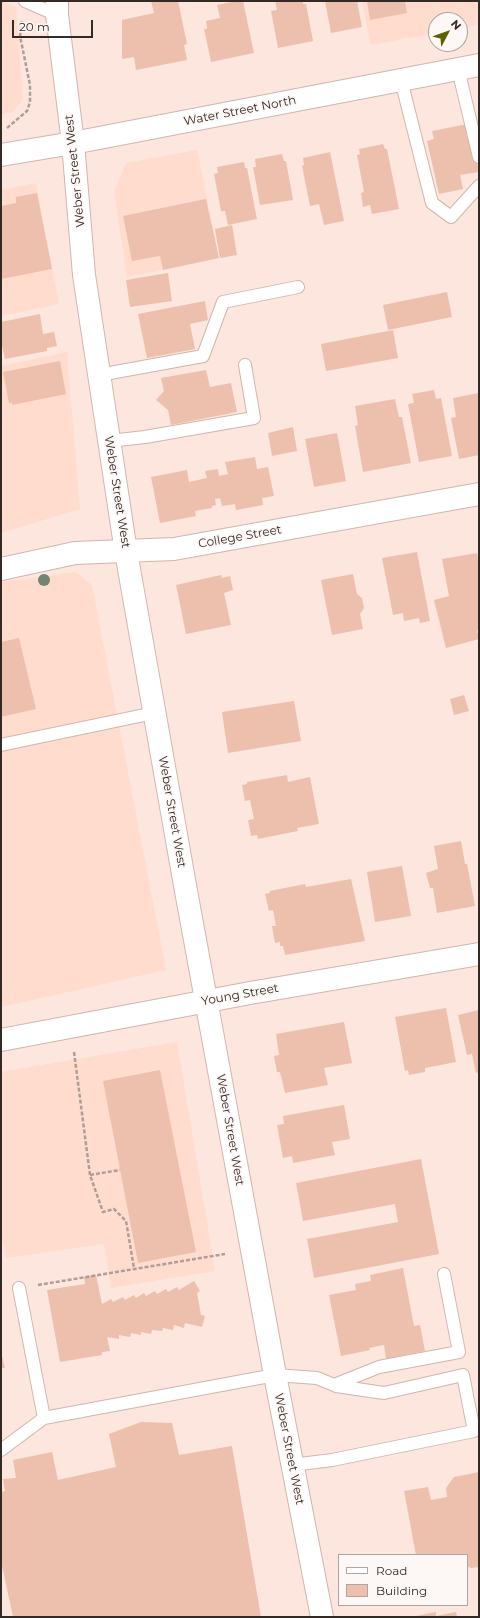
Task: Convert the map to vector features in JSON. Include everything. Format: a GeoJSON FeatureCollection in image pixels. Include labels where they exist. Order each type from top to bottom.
{"type":"FeatureCollection","features":[{"type":"Feature","properties":{"kind":"main road","name":"Weber Street West"},"geometry":{"type":"LineString","coordinates":[[57,8],[73,143],[84,275],[126,552],[206,1001],[275,1375],[322,1617]]}},
{"type":"Feature","properties":{"kind":"main road","name":"Water Street North"},"geometry":{"type":"LineString","coordinates":[[1,155],[73,143],[469,67]]}},
{"type":"Feature","properties":{"kind":"main road","name":"College Street"},"geometry":{"type":"LineString","coordinates":[[1,569],[75,553],[174,549],[479,494]]}},
{"type":"Feature","properties":{"kind":"main road","name":"Young Street"},"geometry":{"type":"LineString","coordinates":[[1,1040],[206,1001],[479,954]]}},
{"type":"Feature","properties":{"kind":"lane"},"geometry":{"type":"LineString","coordinates":[[25,1],[57,8]]}},
{"type":"Feature","properties":{"kind":"lane"},"geometry":{"type":"LineString","coordinates":[[469,67],[479,157]]}},
{"type":"Feature","properties":{"kind":"lane"},"geometry":{"type":"LineString","coordinates":[[401,80],[432,203],[451,216],[479,186]]}},
{"type":"Feature","properties":{"kind":"lane"},"geometry":{"type":"LineString","coordinates":[[99,375],[203,356],[224,302],[298,287]]}},
{"type":"Feature","properties":{"kind":"lane"},"geometry":{"type":"LineString","coordinates":[[109,441],[145,437],[254,418],[244,365]]}},
{"type":"Feature","properties":{"kind":"lane"},"geometry":{"type":"LineString","coordinates":[[1,745],[154,713]]}},
{"type":"Feature","properties":{"kind":"lane"},"geometry":{"type":"LineString","coordinates":[[334,1385],[379,1367],[459,1352],[444,1274]]}},
{"type":"Feature","properties":{"kind":"lane"},"geometry":{"type":"LineString","coordinates":[[19,1288],[44,1418]]}},
{"type":"Feature","properties":{"kind":"lane"},"geometry":{"type":"LineString","coordinates":[[1,1450],[44,1418],[275,1375],[317,1378],[334,1385],[384,1393],[463,1375],[474,1431],[332,1460],[292,1465]]}},
{"type":"Feature","properties":{"kind":"path"},"geometry":{"type":"LineString","coordinates":[[5,129],[27,111],[30,102],[30,85],[20,36]]}},
{"type":"Feature","properties":{"kind":"path"},"geometry":{"type":"LineString","coordinates":[[74,1051],[90,1175],[103,1212],[114,1209],[126,1221],[134,1268]]}},
{"type":"Feature","properties":{"kind":"path"},"geometry":{"type":"LineString","coordinates":[[90,1175],[120,1170]]}},
{"type":"Feature","properties":{"kind":"path"},"geometry":{"type":"LineString","coordinates":[[19,1288],[225,1254]]}},
{"type":"Feature","properties":{"kind":"shaded area"},"geometry":{"type":"Polygon","coordinates":[[[1,1],[16,7],[23,99],[13,112],[1,114],[1,1]]]}},
{"type":"Feature","properties":{"kind":"shaded area"},"geometry":{"type":"Polygon","coordinates":[[[362,1],[479,1],[479,25],[468,27],[468,12],[428,12],[428,34],[371,45],[362,1]]]}},
{"type":"Feature","properties":{"kind":"shaded area"},"geometry":{"type":"Polygon","coordinates":[[[197,150],[219,258],[127,277],[114,192],[126,163],[197,150]]]}},
{"type":"Feature","properties":{"kind":"shaded area"},"geometry":{"type":"Polygon","coordinates":[[[36,183],[59,304],[1,316],[1,190],[36,183]]]}},
{"type":"Feature","properties":{"kind":"shaded area"},"geometry":{"type":"Polygon","coordinates":[[[67,352],[80,509],[1,533],[1,366],[67,352]]]}},
{"type":"Feature","properties":{"kind":"shaded area"},"geometry":{"type":"Polygon","coordinates":[[[76,572],[92,585],[166,970],[1,1007],[1,582],[76,572]]]}},
{"type":"Feature","properties":{"kind":"shaded area"},"geometry":{"type":"Polygon","coordinates":[[[177,1042],[215,1271],[111,1288],[104,1244],[6,1258],[1,1232],[1,1072],[177,1042]]]}},
{"type":"Feature","properties":{"kind":"building"},"geometry":{"type":"Polygon","coordinates":[[[151,1],[178,1],[187,44],[184,45],[187,60],[136,70],[134,57],[122,59],[122,20],[154,13],[151,1]]]}},
{"type":"Feature","properties":{"kind":"building"},"geometry":{"type":"Polygon","coordinates":[[[243,1],[254,53],[211,62],[204,29],[207,29],[206,21],[220,18],[217,5],[243,1]]]}},
{"type":"Feature","properties":{"kind":"building"},"geometry":{"type":"Polygon","coordinates":[[[275,1],[303,1],[303,4],[306,4],[313,41],[278,48],[271,11],[277,10],[275,1]]]}},
{"type":"Feature","properties":{"kind":"building"},"geometry":{"type":"Polygon","coordinates":[[[325,1],[357,1],[362,27],[331,33],[325,1]]]}},
{"type":"Feature","properties":{"kind":"building"},"geometry":{"type":"Polygon","coordinates":[[[367,1],[405,1],[407,13],[370,20],[367,1]]]}},
{"type":"Feature","properties":{"kind":"building"},"geometry":{"type":"Polygon","coordinates":[[[468,124],[472,132],[479,172],[460,175],[463,189],[439,194],[427,141],[434,139],[432,131],[468,124]]]}},
{"type":"Feature","properties":{"kind":"building"},"geometry":{"type":"Polygon","coordinates":[[[383,144],[385,149],[387,149],[399,209],[372,214],[370,205],[363,207],[361,193],[364,192],[357,155],[360,154],[359,149],[383,144]]]}},
{"type":"Feature","properties":{"kind":"building"},"geometry":{"type":"Polygon","coordinates":[[[330,152],[344,221],[324,225],[319,204],[310,206],[302,166],[304,165],[303,158],[330,152]]]}},
{"type":"Feature","properties":{"kind":"building"},"geometry":{"type":"Polygon","coordinates":[[[282,154],[284,161],[286,161],[293,200],[260,205],[253,167],[256,167],[255,159],[282,154]]]}},
{"type":"Feature","properties":{"kind":"building"},"geometry":{"type":"Polygon","coordinates":[[[244,162],[245,168],[247,168],[257,219],[228,225],[225,211],[221,211],[214,174],[218,173],[217,167],[244,162]]]}},
{"type":"Feature","properties":{"kind":"building"},"geometry":{"type":"Polygon","coordinates":[[[37,193],[52,269],[1,279],[1,206],[16,203],[16,197],[37,193]]]}},
{"type":"Feature","properties":{"kind":"building"},"geometry":{"type":"Polygon","coordinates":[[[206,199],[219,258],[163,270],[160,256],[132,261],[123,216],[206,199]]]}},
{"type":"Feature","properties":{"kind":"building"},"geometry":{"type":"Polygon","coordinates":[[[232,225],[237,255],[220,258],[215,229],[232,225]]]}},
{"type":"Feature","properties":{"kind":"building"},"geometry":{"type":"Polygon","coordinates":[[[168,273],[172,301],[130,307],[126,280],[168,273]]]}},
{"type":"Feature","properties":{"kind":"building"},"geometry":{"type":"Polygon","coordinates":[[[447,292],[452,317],[388,330],[383,305],[447,292]]]}},
{"type":"Feature","properties":{"kind":"building"},"geometry":{"type":"Polygon","coordinates":[[[205,301],[208,320],[190,324],[195,349],[147,358],[138,314],[205,301]]]}},
{"type":"Feature","properties":{"kind":"building"},"geometry":{"type":"Polygon","coordinates":[[[40,314],[43,334],[54,332],[57,346],[47,348],[47,351],[5,359],[1,341],[1,322],[40,314]]]}},
{"type":"Feature","properties":{"kind":"building"},"geometry":{"type":"Polygon","coordinates":[[[393,330],[398,358],[326,371],[321,344],[393,330]]]}},
{"type":"Feature","properties":{"kind":"building"},"geometry":{"type":"Polygon","coordinates":[[[60,361],[66,394],[12,405],[12,403],[9,403],[3,372],[60,361]]]}},
{"type":"Feature","properties":{"kind":"building"},"geometry":{"type":"Polygon","coordinates":[[[206,370],[210,387],[231,383],[237,412],[171,425],[168,410],[156,400],[164,391],[161,378],[206,370]]]}},
{"type":"Feature","properties":{"kind":"building"},"geometry":{"type":"Polygon","coordinates":[[[434,390],[436,399],[441,398],[452,456],[419,462],[408,404],[414,403],[412,394],[434,390]]]}},
{"type":"Feature","properties":{"kind":"building"},"geometry":{"type":"Polygon","coordinates":[[[479,393],[479,455],[459,459],[451,418],[456,417],[453,398],[479,393]]]}},
{"type":"Feature","properties":{"kind":"building"},"geometry":{"type":"Polygon","coordinates":[[[395,399],[399,417],[402,417],[411,463],[363,472],[355,426],[358,425],[355,406],[395,399]]]}},
{"type":"Feature","properties":{"kind":"building"},"geometry":{"type":"Polygon","coordinates":[[[293,427],[297,451],[272,456],[268,433],[293,427]]]}},
{"type":"Feature","properties":{"kind":"building"},"geometry":{"type":"Polygon","coordinates":[[[337,433],[346,481],[314,487],[305,439],[337,433]]]}},
{"type":"Feature","properties":{"kind":"building"},"geometry":{"type":"Polygon","coordinates":[[[255,457],[257,469],[268,467],[274,496],[262,498],[263,505],[236,510],[235,504],[222,506],[220,498],[215,499],[216,505],[212,506],[212,508],[195,511],[196,516],[160,523],[151,477],[187,470],[189,482],[207,478],[205,471],[218,469],[219,476],[228,474],[225,462],[255,457]]]}},
{"type":"Feature","properties":{"kind":"building"},"geometry":{"type":"Polygon","coordinates":[[[417,552],[430,621],[420,623],[419,618],[404,621],[403,613],[393,615],[382,558],[417,552]]]}},
{"type":"Feature","properties":{"kind":"building"},"geometry":{"type":"Polygon","coordinates":[[[477,553],[479,565],[479,629],[477,630],[479,639],[446,648],[434,600],[449,596],[442,559],[477,553]]]}},
{"type":"Feature","properties":{"kind":"building"},"geometry":{"type":"Polygon","coordinates":[[[353,574],[357,594],[362,598],[364,608],[360,614],[363,629],[332,635],[321,580],[353,574]]]}},
{"type":"Feature","properties":{"kind":"building"},"geometry":{"type":"Polygon","coordinates":[[[221,575],[222,578],[230,576],[233,590],[224,593],[231,625],[186,634],[176,585],[221,575]]]}},
{"type":"Feature","properties":{"kind":"building"},"geometry":{"type":"Polygon","coordinates":[[[19,638],[36,709],[1,717],[1,642],[19,638]]]}},
{"type":"Feature","properties":{"kind":"building"},"geometry":{"type":"Polygon","coordinates":[[[464,695],[469,711],[454,715],[450,699],[464,695]]]}},
{"type":"Feature","properties":{"kind":"building"},"geometry":{"type":"Polygon","coordinates":[[[294,701],[301,741],[228,753],[222,712],[294,701]]]}},
{"type":"Feature","properties":{"kind":"building"},"geometry":{"type":"Polygon","coordinates":[[[287,775],[288,782],[310,777],[319,824],[297,828],[298,831],[258,839],[257,835],[251,836],[248,820],[254,819],[250,800],[245,801],[242,785],[247,784],[247,782],[287,775]]]}},
{"type":"Feature","properties":{"kind":"building"},"geometry":{"type":"Polygon","coordinates":[[[461,841],[475,906],[437,913],[433,888],[430,888],[426,873],[438,869],[434,846],[461,841]]]}},
{"type":"Feature","properties":{"kind":"building"},"geometry":{"type":"Polygon","coordinates":[[[402,866],[411,916],[375,922],[367,872],[402,866]]]}},
{"type":"Feature","properties":{"kind":"building"},"geometry":{"type":"Polygon","coordinates":[[[351,879],[365,941],[285,955],[283,946],[280,946],[280,942],[275,943],[272,926],[276,926],[273,910],[269,911],[265,894],[270,893],[270,891],[305,884],[306,887],[351,879]]]}},
{"type":"Feature","properties":{"kind":"building"},"geometry":{"type":"Polygon","coordinates":[[[446,1008],[456,1062],[425,1068],[425,1072],[409,1075],[408,1070],[405,1071],[395,1017],[446,1008]]]}},
{"type":"Feature","properties":{"kind":"building"},"geometry":{"type":"Polygon","coordinates":[[[479,1010],[479,1072],[476,1073],[472,1054],[467,1055],[458,1015],[479,1010]]]}},
{"type":"Feature","properties":{"kind":"building"},"geometry":{"type":"Polygon","coordinates":[[[344,1022],[352,1063],[324,1068],[328,1085],[285,1093],[280,1072],[277,1072],[274,1056],[279,1055],[276,1034],[344,1022]]]}},
{"type":"Feature","properties":{"kind":"building"},"geometry":{"type":"Polygon","coordinates":[[[160,1070],[196,1252],[138,1263],[103,1081],[160,1070]]]}},
{"type":"Feature","properties":{"kind":"building"},"geometry":{"type":"Polygon","coordinates":[[[344,1105],[350,1139],[332,1142],[335,1155],[293,1163],[292,1156],[283,1158],[277,1125],[284,1124],[283,1116],[344,1105]]]}},
{"type":"Feature","properties":{"kind":"building"},"geometry":{"type":"Polygon","coordinates":[[[421,1159],[439,1254],[314,1278],[307,1239],[398,1222],[395,1204],[303,1221],[296,1183],[421,1159]]]}},
{"type":"Feature","properties":{"kind":"building"},"geometry":{"type":"Polygon","coordinates":[[[403,1268],[414,1326],[420,1325],[425,1351],[386,1359],[384,1345],[369,1348],[370,1350],[341,1356],[329,1295],[356,1290],[355,1284],[371,1281],[370,1275],[403,1268]]]}},
{"type":"Feature","properties":{"kind":"building"},"geometry":{"type":"Polygon","coordinates":[[[96,1275],[102,1304],[111,1299],[113,1302],[123,1297],[125,1300],[134,1295],[136,1298],[144,1293],[146,1296],[155,1291],[157,1294],[166,1289],[168,1292],[177,1287],[179,1290],[194,1281],[200,1291],[197,1293],[201,1315],[205,1316],[202,1327],[185,1323],[184,1328],[174,1325],[173,1330],[163,1328],[162,1331],[152,1330],[151,1334],[141,1332],[141,1335],[131,1333],[130,1337],[119,1335],[119,1339],[107,1337],[110,1351],[102,1352],[102,1355],[60,1362],[47,1290],[85,1284],[84,1277],[96,1275]]]}},
{"type":"Feature","properties":{"kind":"building"},"geometry":{"type":"Polygon","coordinates":[[[1,1352],[5,1368],[1,1368],[1,1352]]]}},
{"type":"Feature","properties":{"kind":"building"},"geometry":{"type":"Polygon","coordinates":[[[141,1422],[172,1423],[179,1455],[232,1446],[261,1617],[13,1617],[1,1561],[1,1492],[5,1491],[3,1479],[16,1478],[13,1460],[52,1452],[58,1480],[116,1467],[109,1434],[141,1422]]]}},
{"type":"Feature","properties":{"kind":"building"},"geometry":{"type":"Polygon","coordinates":[[[479,1472],[479,1567],[471,1568],[468,1566],[468,1554],[416,1554],[404,1491],[428,1487],[431,1500],[447,1497],[446,1488],[454,1477],[479,1472]]]}},
{"type":"Feature","properties":{"kind":"building"},"geometry":{"type":"Polygon","coordinates":[[[436,1612],[436,1616],[456,1612],[457,1617],[411,1617],[436,1612]]]}}]}
